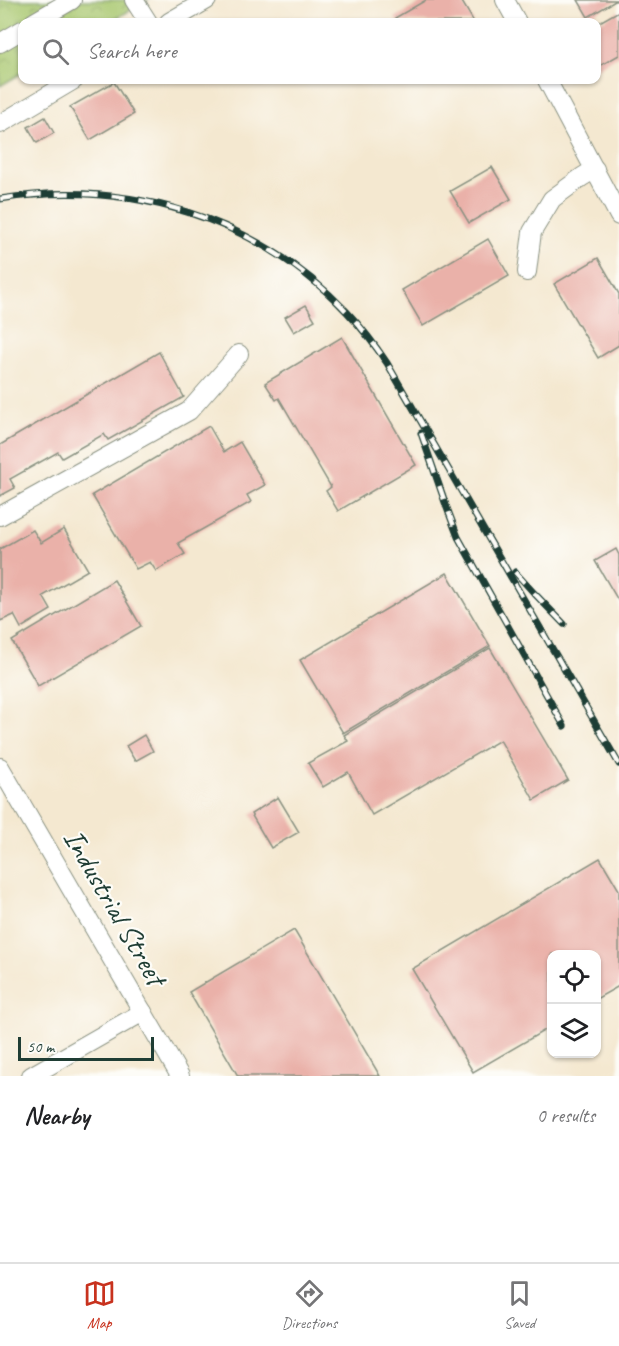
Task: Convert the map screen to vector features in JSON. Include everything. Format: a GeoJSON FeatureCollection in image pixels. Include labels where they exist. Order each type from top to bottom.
{"type":"FeatureCollection","features":[{"type":"Feature","properties":{"kind":"street"},"geometry":{"type":"LineString","coordinates":[[41,18],[72,0]]}},
{"type":"Feature","properties":{"kind":"street"},"geometry":{"type":"LineString","coordinates":[[134,0],[145,18]]}},
{"type":"Feature","properties":{"kind":"street"},"geometry":{"type":"LineString","coordinates":[[176,18],[207,0]]}},
{"type":"Feature","properties":{"kind":"street"},"geometry":{"type":"LineString","coordinates":[[505,0],[515,18]]}},
{"type":"Feature","properties":{"kind":"street"},"geometry":{"type":"LineString","coordinates":[[0,43],[18,32]]}},
{"type":"Feature","properties":{"kind":"street"},"geometry":{"type":"LineString","coordinates":[[0,124],[67,84]]}},
{"type":"Feature","properties":{"kind":"street"},"geometry":{"type":"LineString","coordinates":[[549,84],[619,216]]}},
{"type":"Feature","properties":{"kind":"street"},"geometry":{"type":"LineString","coordinates":[[527,272],[531,232],[552,199],[594,170]]}},
{"type":"Feature","properties":{"kind":"street"},"geometry":{"type":"LineString","coordinates":[[0,516],[189,411],[239,354]]}},
{"type":"Feature","properties":{"kind":"street","name":"Industrial Street"},"geometry":{"type":"LineString","coordinates":[[0,767],[180,1076]]}},
{"type":"Feature","properties":{"kind":"street"},"geometry":{"type":"LineString","coordinates":[[31,1076],[143,1012]]}},
{"type":"Feature","properties":{"kind":"green space"},"geometry":{"type":"Polygon","coordinates":[[[0,0],[148,0],[117,18],[18,18],[18,75],[0,86],[0,0]]]}},
{"type":"Feature","properties":{"kind":"building"},"geometry":{"type":"Polygon","coordinates":[[[426,0],[461,0],[472,18],[395,18],[426,0]]]}},
{"type":"Feature","properties":{"kind":"building"},"geometry":{"type":"Polygon","coordinates":[[[578,0],[617,0],[588,17],[578,0]]]}},
{"type":"Feature","properties":{"kind":"building"},"geometry":{"type":"Polygon","coordinates":[[[619,11],[619,55],[601,65],[601,21],[619,11]]]}},
{"type":"Feature","properties":{"kind":"building"},"geometry":{"type":"Polygon","coordinates":[[[110,84],[115,84],[134,114],[90,140],[70,107],[110,84]]]}},
{"type":"Feature","properties":{"kind":"building"},"geometry":{"type":"Polygon","coordinates":[[[45,117],[54,133],[37,143],[28,127],[45,117]]]}},
{"type":"Feature","properties":{"kind":"building"},"geometry":{"type":"Polygon","coordinates":[[[492,167],[511,199],[469,223],[450,191],[492,167]]]}},
{"type":"Feature","properties":{"kind":"building"},"geometry":{"type":"Polygon","coordinates":[[[488,239],[509,276],[423,326],[402,290],[488,239]]]}},
{"type":"Feature","properties":{"kind":"building"},"geometry":{"type":"Polygon","coordinates":[[[598,258],[619,294],[619,345],[598,358],[554,284],[598,258]]]}},
{"type":"Feature","properties":{"kind":"building"},"geometry":{"type":"Polygon","coordinates":[[[306,305],[315,320],[294,332],[285,317],[306,305]]]}},
{"type":"Feature","properties":{"kind":"building"},"geometry":{"type":"Polygon","coordinates":[[[342,337],[416,465],[338,511],[326,491],[331,487],[279,398],[276,400],[265,383],[342,337]]]}},
{"type":"Feature","properties":{"kind":"building"},"geometry":{"type":"Polygon","coordinates":[[[159,352],[184,397],[108,440],[104,434],[62,458],[58,452],[10,479],[15,488],[0,496],[0,445],[159,352]]]}},
{"type":"Feature","properties":{"kind":"building"},"geometry":{"type":"Polygon","coordinates":[[[209,426],[224,452],[240,442],[265,485],[247,495],[251,502],[178,543],[185,554],[156,571],[150,562],[136,569],[92,495],[209,426]]]}},
{"type":"Feature","properties":{"kind":"building"},"geometry":{"type":"Polygon","coordinates":[[[64,529],[88,570],[43,596],[51,610],[21,628],[14,615],[0,621],[0,549],[33,530],[41,543],[64,529]]]}},
{"type":"Feature","properties":{"kind":"building"},"geometry":{"type":"Polygon","coordinates":[[[616,549],[619,555],[619,602],[595,561],[616,549]]]}},
{"type":"Feature","properties":{"kind":"building"},"geometry":{"type":"Polygon","coordinates":[[[447,573],[490,646],[343,733],[300,660],[447,573]]]}},
{"type":"Feature","properties":{"kind":"building"},"geometry":{"type":"Polygon","coordinates":[[[114,580],[141,626],[38,686],[12,641],[114,580]]]}},
{"type":"Feature","properties":{"kind":"building"},"geometry":{"type":"Polygon","coordinates":[[[490,648],[568,780],[534,800],[500,740],[372,815],[348,772],[323,787],[308,763],[348,741],[344,735],[490,648]]]}},
{"type":"Feature","properties":{"kind":"building"},"geometry":{"type":"Polygon","coordinates":[[[144,735],[153,751],[135,761],[126,746],[144,735]]]}},
{"type":"Feature","properties":{"kind":"building"},"geometry":{"type":"Polygon","coordinates":[[[278,797],[299,832],[271,848],[251,814],[278,797]]]}},
{"type":"Feature","properties":{"kind":"building"},"geometry":{"type":"Polygon","coordinates":[[[600,858],[619,890],[619,986],[601,996],[601,950],[547,950],[547,1029],[473,1072],[412,969],[600,858]]]}},
{"type":"Feature","properties":{"kind":"building"},"geometry":{"type":"Polygon","coordinates":[[[294,930],[380,1076],[238,1076],[189,992],[294,930]]]}},
{"type":"Feature","properties":{"kind":"railway"},"geometry":{"type":"LineString","coordinates":[[0,199],[48,194],[96,195],[143,201],[188,212],[232,229],[273,252],[312,279],[353,318],[387,363],[619,764]]}},
{"type":"Feature","properties":{"kind":"railway"},"geometry":{"type":"LineString","coordinates":[[421,433],[458,537],[564,726]]}},
{"type":"Feature","properties":{"kind":"railway"},"geometry":{"type":"LineString","coordinates":[[515,572],[564,624]]}}]}
